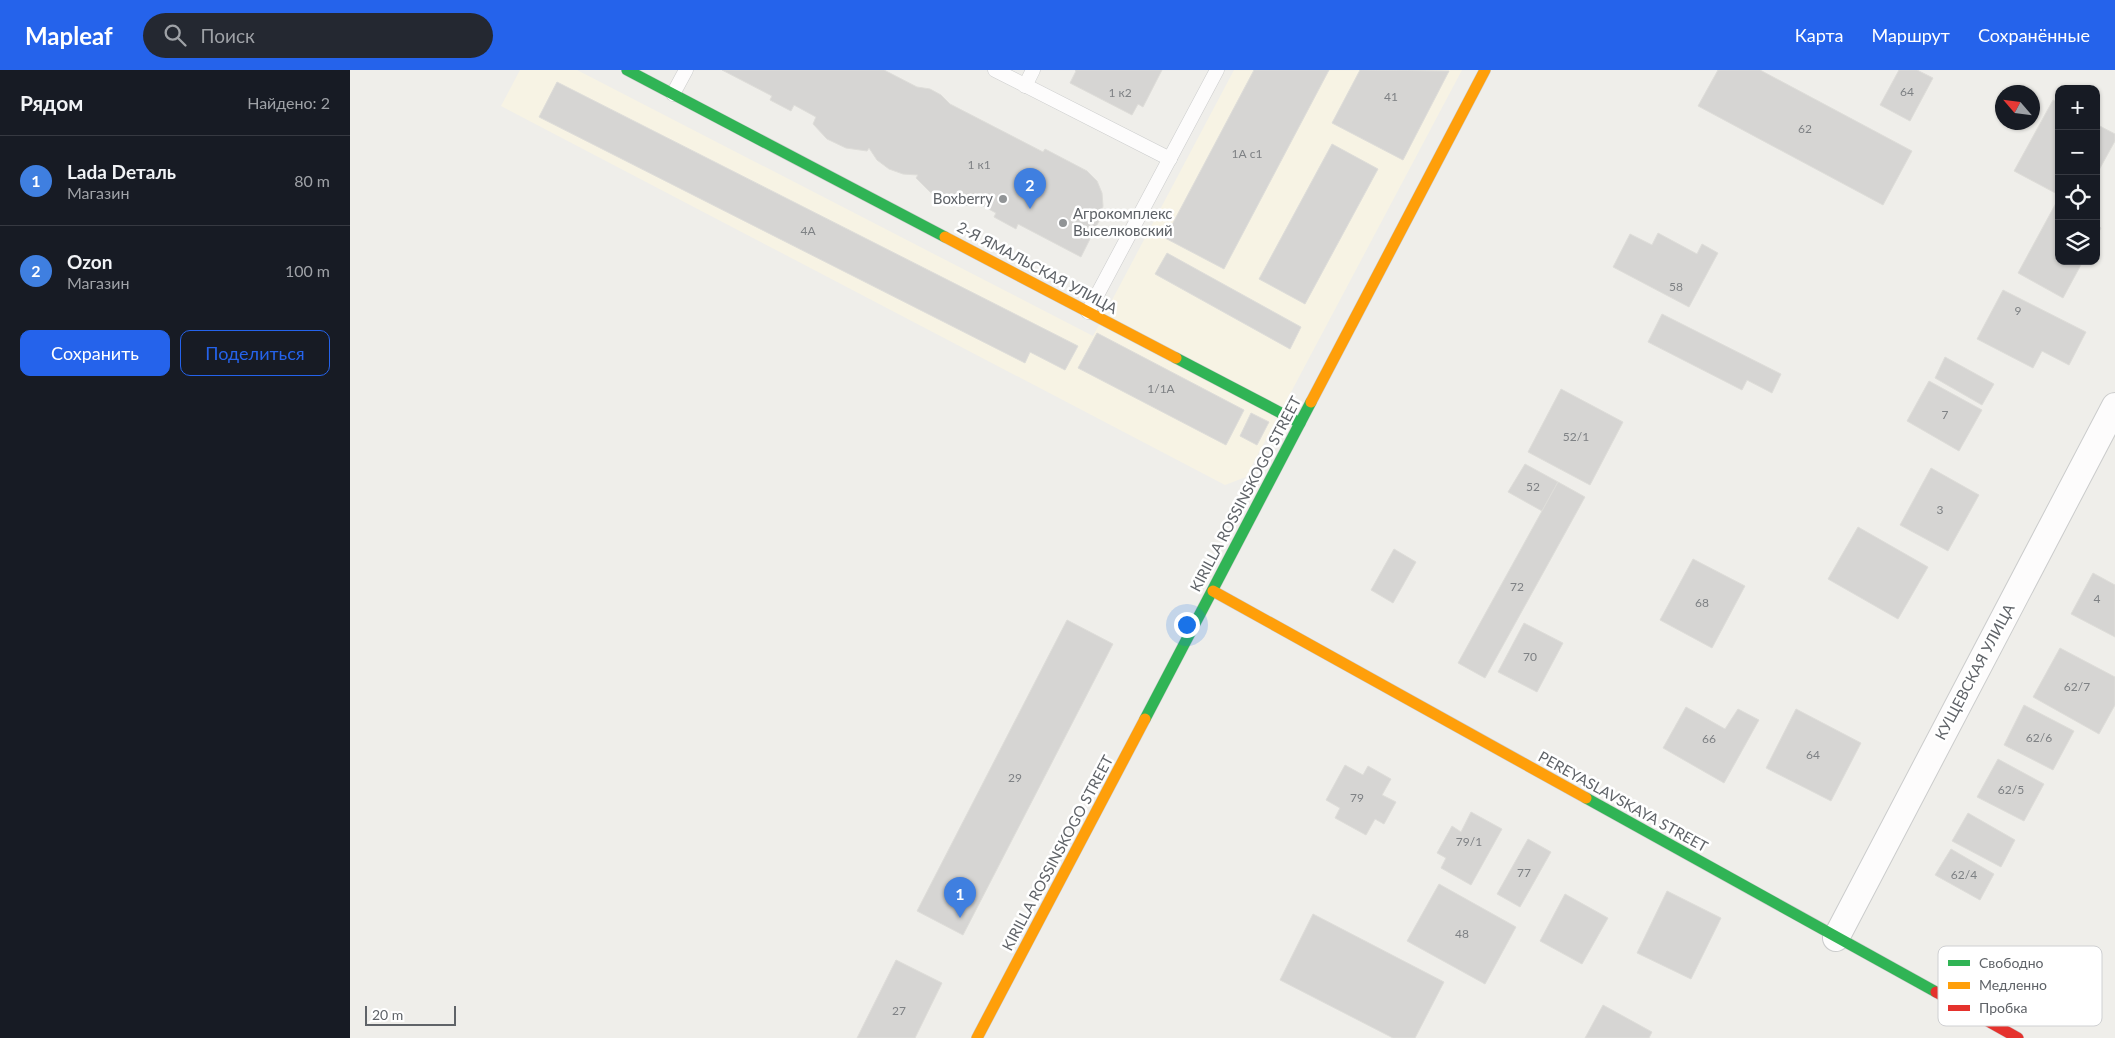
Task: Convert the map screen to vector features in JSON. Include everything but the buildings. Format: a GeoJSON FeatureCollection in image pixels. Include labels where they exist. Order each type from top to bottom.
{"type":"FeatureCollection","features":[{"type":"Feature","properties":{"kind":"street","name":"2-Я ЯМАЛЬСКАЯ УЛИЦА"},"geometry":{"type":"LineString","coordinates":[[628,70],[1300,423]]}},
{"type":"Feature","properties":{"kind":"street","name":"KIRILLA ROSSINSKOGO STREET"},"geometry":{"type":"LineString","coordinates":[[977,1038],[1485,70]]}},
{"type":"Feature","properties":{"kind":"street","name":"КУЩЕВСКАЯ УЛИЦА"},"geometry":{"type":"LineString","coordinates":[[1836,938],[2115,406]]}},
{"type":"Feature","properties":{"kind":"street","name":"PEREYASLAVSKAYA STREET"},"geometry":{"type":"LineString","coordinates":[[1213,591],[1938,994]]}},
{"type":"Feature","properties":{"kind":"street","name":"PEREYASLAVSKAYA STREET"},"geometry":{"type":"LineString","coordinates":[[1996,1026],[2018,1038]]}},
{"type":"Feature","properties":{"kind":"lane"},"geometry":{"type":"LineString","coordinates":[[673,94],[686,70]]}},
{"type":"Feature","properties":{"kind":"lane"},"geometry":{"type":"LineString","coordinates":[[995,70],[1170,160]]}},
{"type":"Feature","properties":{"kind":"lane"},"geometry":{"type":"LineString","coordinates":[[1025,86],[1033,70]]}},
{"type":"Feature","properties":{"kind":"lane"},"geometry":{"type":"LineString","coordinates":[[1088,312],[1217,70]]}},
{"type":"Feature","properties":{"kind":"shaded area"},"geometry":{"type":"Polygon","coordinates":[[[520,70],[577,70],[1093,336],[1234,70],[1462,70],[1246,477],[1225,485],[501,106],[520,70]]]}},
{"type":"Feature","properties":{"kind":"traffic: fast"},"geometry":{"type":"LineString","coordinates":[[627,70],[945,237]]}},
{"type":"Feature","properties":{"kind":"traffic: fast"},"geometry":{"type":"LineString","coordinates":[[1176,358],[1300,423]]}},
{"type":"Feature","properties":{"kind":"traffic: fast"},"geometry":{"type":"LineString","coordinates":[[1145,719],[1311,402]]}},
{"type":"Feature","properties":{"kind":"traffic: fast"},"geometry":{"type":"LineString","coordinates":[[1586,798],[1936,992]]}},
{"type":"Feature","properties":{"kind":"traffic: slow"},"geometry":{"type":"LineString","coordinates":[[1311,402],[1485,70]]}},
{"type":"Feature","properties":{"kind":"traffic: slow"},"geometry":{"type":"LineString","coordinates":[[945,237],[1176,358]]}},
{"type":"Feature","properties":{"kind":"traffic: slow"},"geometry":{"type":"LineString","coordinates":[[1213,591],[1586,798]]}},
{"type":"Feature","properties":{"kind":"traffic: slow"},"geometry":{"type":"LineString","coordinates":[[977,1038],[1145,719]]}},
{"type":"Feature","properties":{"kind":"traffic: jam"},"geometry":{"type":"LineString","coordinates":[[1997,1026],[2018,1038]]}},
{"type":"Feature","properties":{"kind":"place","name":"Boxberry"},"geometry":{"type":"Point","coordinates":[1003,199]}},
{"type":"Feature","properties":{"kind":"place","name":"Ozon"},"geometry":{"type":"Point","coordinates":[1030,209]}},
{"type":"Feature","properties":{"kind":"place","name":"Агрокомплекс Выселковский"},"geometry":{"type":"Point","coordinates":[1063,223]}},
{"type":"Feature","properties":{"kind":"place","name":"Lada Dеталь"},"geometry":{"type":"Point","coordinates":[960,918]}}]}
